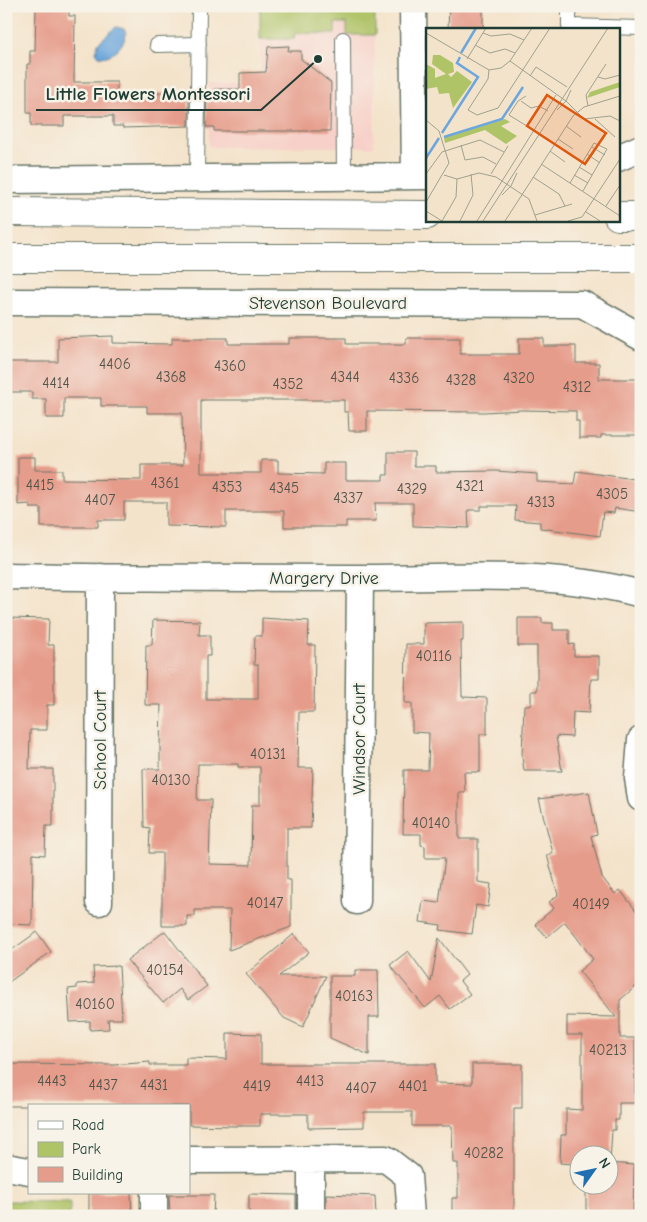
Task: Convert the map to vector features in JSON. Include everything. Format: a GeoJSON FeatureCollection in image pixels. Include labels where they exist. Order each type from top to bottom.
{"type":"FeatureCollection","features":[{"type":"Feature","properties":{"kind":"main road"},"geometry":{"type":"LineString","coordinates":[[6,212],[426,215]]}},
{"type":"Feature","properties":{"kind":"main road"},"geometry":{"type":"LineString","coordinates":[[620,216],[641,216]]}},
{"type":"Feature","properties":{"kind":"main road"},"geometry":{"type":"LineString","coordinates":[[6,258],[641,258]]}},
{"type":"Feature","properties":{"kind":"street"},"geometry":{"type":"LineString","coordinates":[[6,180],[421,176],[413,6]]}},
{"type":"Feature","properties":{"kind":"street"},"geometry":{"type":"LineString","coordinates":[[620,157],[641,148]]}},
{"type":"Feature","properties":{"kind":"street","name":"Stevenson Boulevard"},"geometry":{"type":"LineString","coordinates":[[6,302],[582,304],[641,337]]}},
{"type":"Feature","properties":{"kind":"street","name":"Margery Drive"},"geometry":{"type":"LineString","coordinates":[[6,576],[548,577],[641,594]]}},
{"type":"Feature","properties":{"kind":"street","name":"School Court"},"geometry":{"type":"LineString","coordinates":[[99,902],[100,577]]}},
{"type":"Feature","properties":{"kind":"street","name":"Windsor Court"},"geometry":{"type":"LineString","coordinates":[[358,901],[360,578]]}},
{"type":"Feature","properties":{"kind":"street"},"geometry":{"type":"LineString","coordinates":[[641,740],[638,778],[641,798]]}},
{"type":"Feature","properties":{"kind":"street"},"geometry":{"type":"LineString","coordinates":[[311,1159],[311,1216]]}},
{"type":"Feature","properties":{"kind":"street"},"geometry":{"type":"LineString","coordinates":[[190,1160],[386,1159],[408,1176],[411,1216]]}},
{"type":"Feature","properties":{"kind":"street"},"geometry":{"type":"LineString","coordinates":[[6,1167],[28,1171]]}},
{"type":"Feature","properties":{"kind":"street"},"geometry":{"type":"LineString","coordinates":[[154,1194],[154,1216]]}},
{"type":"Feature","properties":{"kind":"lane"},"geometry":{"type":"LineString","coordinates":[[197,178],[199,6]]}},
{"type":"Feature","properties":{"kind":"lane"},"geometry":{"type":"LineString","coordinates":[[569,6],[569,26],[641,28]]}},
{"type":"Feature","properties":{"kind":"lane"},"geometry":{"type":"LineString","coordinates":[[343,39],[344,177]]}},
{"type":"Feature","properties":{"kind":"lane"},"geometry":{"type":"LineString","coordinates":[[157,45],[200,44]]}},
{"type":"Feature","properties":{"kind":"shaded area"},"geometry":{"type":"Polygon","coordinates":[[[260,6],[375,12],[374,147],[209,147],[209,83],[261,83],[260,6]]]}},
{"type":"Feature","properties":{"kind":"green space"},"geometry":{"type":"Polygon","coordinates":[[[260,6],[367,6],[375,12],[375,35],[347,35],[347,23],[335,23],[335,34],[295,33],[294,39],[260,39],[260,6]]]}},
{"type":"Feature","properties":{"kind":"green space"},"geometry":{"type":"Polygon","coordinates":[[[6,1201],[70,1202],[70,1216],[6,1216],[6,1201]]]}},
{"type":"Feature","properties":{"kind":"water"},"geometry":{"type":"Polygon","coordinates":[[[116,27],[124,29],[126,33],[123,42],[117,50],[108,56],[99,56],[96,52],[98,43],[116,27]]]}},
{"type":"Feature","properties":{"kind":"building"},"geometry":{"type":"Polygon","coordinates":[[[36,6],[69,6],[69,16],[75,16],[74,82],[117,82],[117,93],[189,93],[189,126],[123,128],[123,126],[113,126],[113,116],[64,116],[64,126],[31,126],[31,113],[27,113],[27,64],[30,64],[30,51],[35,51],[36,6]]]}},
{"type":"Feature","properties":{"kind":"building"},"geometry":{"type":"Polygon","coordinates":[[[449,6],[483,6],[483,28],[448,28],[449,6]]]}},
{"type":"Feature","properties":{"kind":"building"},"geometry":{"type":"Polygon","coordinates":[[[289,46],[288,51],[301,51],[301,59],[331,83],[330,131],[214,131],[214,127],[206,127],[207,93],[214,93],[214,89],[240,89],[240,73],[266,72],[268,47],[289,46]]]}},
{"type":"Feature","properties":{"kind":"building"},"geometry":{"type":"Polygon","coordinates":[[[113,336],[113,343],[172,344],[172,338],[228,338],[228,344],[289,344],[289,338],[346,338],[346,344],[406,344],[406,338],[460,338],[460,354],[519,354],[519,338],[544,338],[544,346],[576,346],[576,363],[599,363],[599,379],[641,379],[641,435],[601,435],[601,438],[579,438],[579,421],[576,421],[576,411],[522,410],[484,412],[367,411],[367,431],[349,431],[348,412],[344,412],[344,400],[201,400],[201,473],[261,473],[261,460],[278,460],[278,473],[324,474],[324,463],[346,463],[346,480],[383,480],[383,475],[388,475],[388,452],[414,452],[414,466],[436,466],[436,472],[496,471],[537,474],[537,482],[574,484],[576,471],[641,480],[641,512],[615,508],[614,513],[603,512],[600,536],[540,528],[540,522],[515,520],[516,506],[481,506],[481,510],[468,510],[469,528],[413,526],[413,503],[375,503],[376,521],[346,521],[346,527],[284,527],[284,511],[226,511],[226,527],[166,526],[166,502],[124,502],[124,520],[98,520],[98,527],[41,527],[41,508],[30,508],[30,504],[18,505],[18,457],[35,457],[35,470],[62,470],[62,479],[141,480],[141,465],[183,465],[182,413],[147,413],[147,406],[101,406],[101,398],[64,398],[64,418],[46,418],[46,399],[32,399],[32,392],[6,392],[6,362],[58,362],[58,338],[113,336]]]}},
{"type":"Feature","properties":{"kind":"building"},"geometry":{"type":"Polygon","coordinates":[[[6,618],[49,619],[48,645],[54,645],[54,705],[47,705],[47,730],[30,730],[29,769],[53,769],[53,826],[46,826],[45,855],[33,854],[32,925],[6,924],[6,618]]]}},
{"type":"Feature","properties":{"kind":"building"},"geometry":{"type":"Polygon","coordinates":[[[262,618],[309,621],[308,645],[315,645],[314,712],[299,712],[298,768],[313,768],[311,828],[287,828],[287,880],[291,880],[291,927],[229,950],[230,910],[195,910],[195,916],[187,916],[187,926],[162,926],[162,853],[149,853],[150,828],[144,827],[143,769],[160,769],[161,705],[145,705],[146,645],[152,645],[153,620],[200,621],[199,635],[210,635],[210,656],[206,656],[206,699],[258,699],[258,665],[254,665],[255,636],[262,636],[262,618]],[[198,764],[197,800],[211,800],[209,864],[251,865],[252,805],[260,805],[260,767],[238,767],[238,764],[198,764]]]}},
{"type":"Feature","properties":{"kind":"building"},"geometry":{"type":"Polygon","coordinates":[[[518,618],[542,618],[542,623],[553,623],[553,630],[569,630],[569,645],[574,644],[574,656],[599,656],[599,679],[591,679],[589,713],[573,712],[572,737],[556,736],[562,771],[524,771],[522,756],[524,705],[531,705],[531,691],[537,691],[537,646],[518,646],[518,618]]]}},
{"type":"Feature","properties":{"kind":"building"},"geometry":{"type":"Polygon","coordinates":[[[463,622],[463,641],[461,641],[462,697],[487,698],[487,734],[480,734],[480,772],[464,772],[465,792],[459,792],[459,839],[478,839],[478,882],[491,884],[488,907],[476,905],[472,934],[440,930],[441,925],[420,922],[423,901],[439,903],[445,858],[425,858],[425,846],[421,845],[421,834],[403,834],[404,770],[428,770],[429,733],[412,732],[412,703],[405,703],[406,644],[424,644],[424,623],[463,622]]]}},
{"type":"Feature","properties":{"kind":"building"},"geometry":{"type":"Polygon","coordinates":[[[589,792],[597,834],[591,836],[602,877],[615,894],[620,890],[641,917],[641,982],[620,1000],[620,1038],[635,1038],[635,1103],[619,1103],[619,1120],[615,1120],[615,1130],[612,1130],[611,1144],[570,1144],[570,1164],[560,1163],[561,1135],[566,1135],[566,1109],[582,1110],[582,1035],[567,1035],[567,1016],[616,1017],[579,971],[593,959],[565,922],[547,937],[535,924],[554,908],[549,902],[558,895],[547,855],[553,853],[539,799],[589,792]]]}},
{"type":"Feature","properties":{"kind":"building"},"geometry":{"type":"Polygon","coordinates":[[[165,931],[207,986],[188,1000],[180,989],[163,1003],[127,960],[165,931]]]}},
{"type":"Feature","properties":{"kind":"building"},"geometry":{"type":"Polygon","coordinates":[[[37,932],[51,952],[6,984],[6,954],[37,932]]]}},
{"type":"Feature","properties":{"kind":"building"},"geometry":{"type":"Polygon","coordinates":[[[294,934],[309,952],[279,976],[326,976],[303,1027],[284,1018],[246,974],[294,934]]]}},
{"type":"Feature","properties":{"kind":"building"},"geometry":{"type":"Polygon","coordinates":[[[439,938],[467,975],[460,981],[470,994],[450,1009],[440,996],[425,1008],[390,965],[408,951],[431,982],[439,938]]]}},
{"type":"Feature","properties":{"kind":"building"},"geometry":{"type":"Polygon","coordinates":[[[119,966],[122,1019],[108,1019],[109,1029],[90,1030],[90,1021],[70,1022],[68,989],[77,988],[77,984],[94,983],[93,967],[119,966]]]}},
{"type":"Feature","properties":{"kind":"building"},"geometry":{"type":"Polygon","coordinates":[[[355,970],[378,970],[379,1017],[369,1017],[369,1055],[330,1038],[330,976],[355,976],[355,970]]]}},
{"type":"Feature","properties":{"kind":"building"},"geometry":{"type":"Polygon","coordinates":[[[227,1033],[261,1034],[261,1064],[435,1064],[435,1083],[472,1084],[472,1064],[522,1064],[522,1108],[514,1108],[514,1216],[452,1216],[452,1198],[458,1198],[458,1163],[453,1163],[452,1126],[412,1126],[412,1112],[364,1112],[364,1127],[308,1128],[308,1114],[260,1114],[260,1126],[190,1125],[190,1104],[28,1104],[28,1106],[6,1106],[6,1064],[114,1065],[150,1062],[150,1065],[186,1065],[186,1058],[227,1059],[227,1033]]]}},
{"type":"Feature","properties":{"kind":"building"},"geometry":{"type":"Polygon","coordinates":[[[620,1164],[634,1165],[633,1216],[586,1216],[586,1194],[620,1194],[620,1164]]]}},
{"type":"Feature","properties":{"kind":"building"},"geometry":{"type":"Polygon","coordinates":[[[89,1194],[131,1194],[132,1216],[89,1216],[89,1194]]]}},
{"type":"Feature","properties":{"kind":"building"},"geometry":{"type":"Polygon","coordinates":[[[249,1194],[296,1195],[296,1216],[249,1216],[249,1194]]]}},
{"type":"Feature","properties":{"kind":"building"},"geometry":{"type":"Polygon","coordinates":[[[326,1194],[375,1196],[376,1216],[326,1216],[326,1194]]]}},
{"type":"Feature","properties":{"kind":"building"},"geometry":{"type":"Polygon","coordinates":[[[169,1195],[214,1195],[213,1216],[170,1215],[169,1195]]]}},
{"type":"Feature","properties":{"kind":"place","name":"Little Flowers Montessori"},"geometry":{"type":"Point","coordinates":[318,59]}}]}
